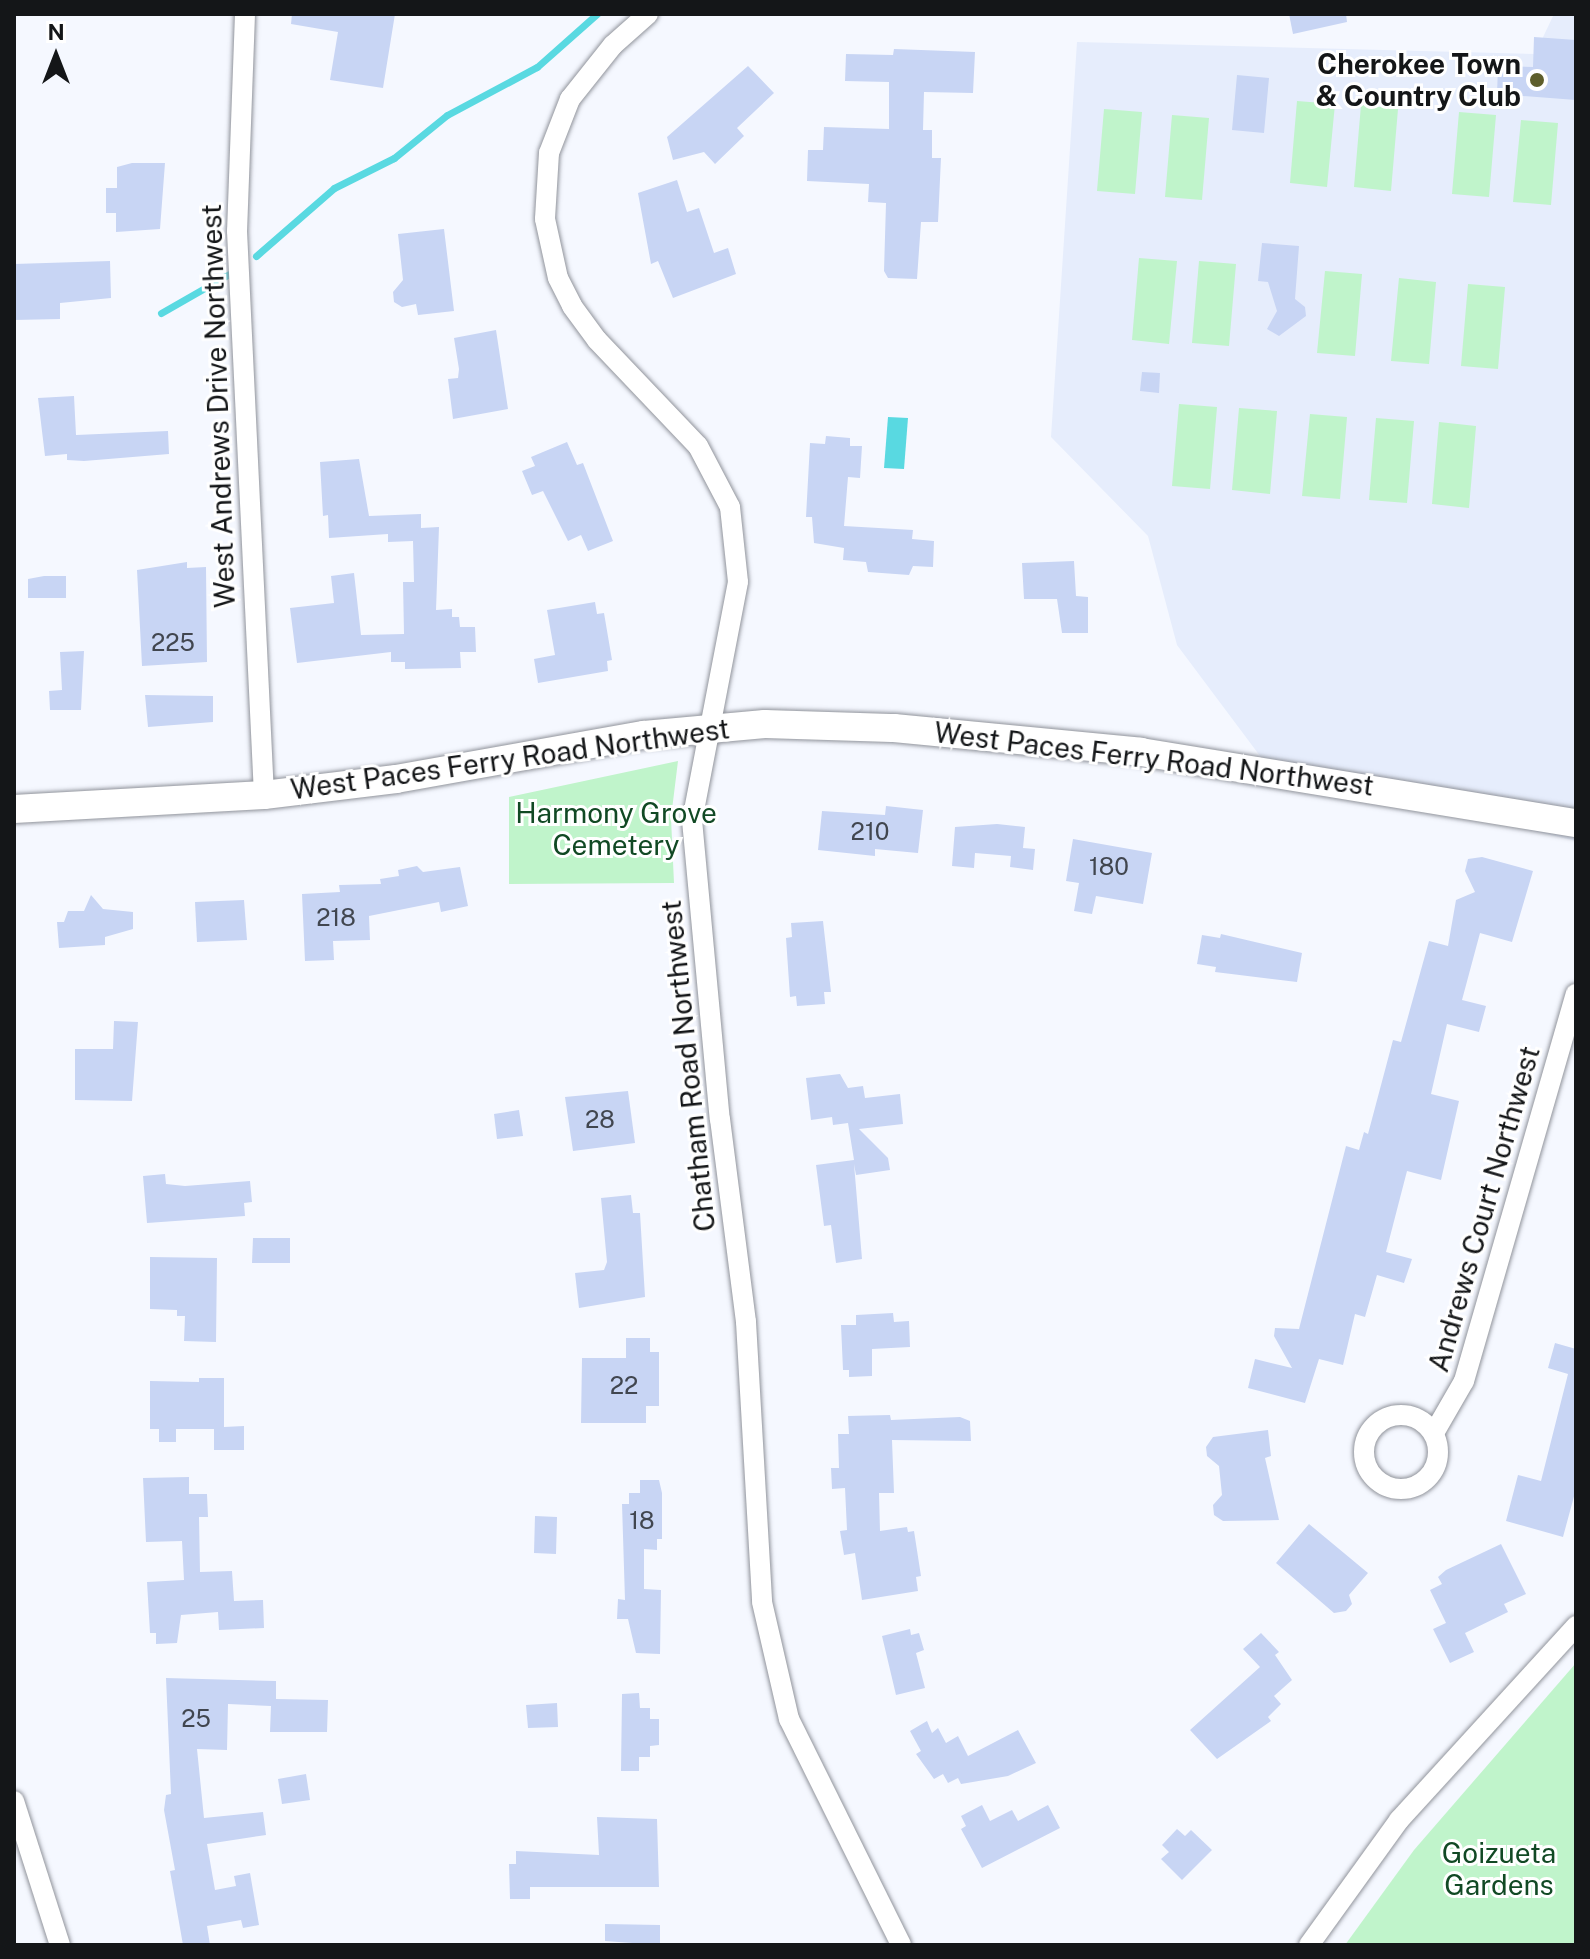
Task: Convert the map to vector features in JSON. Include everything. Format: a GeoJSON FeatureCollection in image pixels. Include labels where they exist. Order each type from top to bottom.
{"type":"FeatureCollection","features":[{"type":"Feature","properties":{"kind":"main road","name":"West Paces Ferry Road Northwest"},"geometry":{"type":"LineString","coordinates":[[14,809],[264,795],[396,779],[706,727],[894,728],[1141,752],[1576,823]]}},
{"type":"Feature","properties":{"kind":"street","name":"West Andrews Drive Northwest"},"geometry":{"type":"LineString","coordinates":[[245,14],[237,231],[264,795]]}},
{"type":"Feature","properties":{"kind":"street","name":"Chatham Road Northwest"},"geometry":{"type":"LineString","coordinates":[[648,14],[613,45],[570,99],[549,153],[545,219],[558,278],[572,306],[597,340],[698,446],[730,507],[738,544],[738,582],[706,727],[692,820],[695,877],[746,1322],[762,1602],[789,1719],[901,1945]]}},
{"type":"Feature","properties":{"kind":"street","name":"Andrews Court Northwest"},"geometry":{"type":"LineString","coordinates":[[1434,1433],[1464,1381],[1576,994]]}},
{"type":"Feature","properties":{"kind":"street"},"geometry":{"type":"LineString","coordinates":[[1309,1945],[1399,1820],[1576,1626]]}},
{"type":"Feature","properties":{"kind":"street"},"geometry":{"type":"LineString","coordinates":[[14,1801],[60,1945]]}},
{"type":"Feature","properties":{"kind":"shaded area"},"geometry":{"type":"Polygon","coordinates":[[[1554,14],[1576,14],[1576,841],[1269,768],[1177,645],[1148,536],[1051,437],[1077,42],[1535,54],[1554,14]]]}},
{"type":"Feature","properties":{"kind":"green space"},"geometry":{"type":"Polygon","coordinates":[[[1297,101],[1335,104],[1327,187],[1290,183],[1297,101]]]}},
{"type":"Feature","properties":{"kind":"green space"},"geometry":{"type":"Polygon","coordinates":[[[1361,105],[1398,109],[1391,191],[1354,187],[1361,105]]]}},
{"type":"Feature","properties":{"kind":"green space"},"geometry":{"type":"Polygon","coordinates":[[[1104,109],[1142,112],[1135,194],[1097,191],[1104,109]]]}},
{"type":"Feature","properties":{"kind":"green space"},"geometry":{"type":"Polygon","coordinates":[[[1459,112],[1496,115],[1489,197],[1452,194],[1459,112]]]}},
{"type":"Feature","properties":{"kind":"green space"},"geometry":{"type":"Polygon","coordinates":[[[1172,115],[1209,118],[1202,200],[1165,197],[1172,115]]]}},
{"type":"Feature","properties":{"kind":"green space"},"geometry":{"type":"Polygon","coordinates":[[[1521,120],[1558,123],[1551,205],[1513,202],[1521,120]]]}},
{"type":"Feature","properties":{"kind":"green space"},"geometry":{"type":"Polygon","coordinates":[[[1139,258],[1177,261],[1169,344],[1132,340],[1139,258]]]}},
{"type":"Feature","properties":{"kind":"green space"},"geometry":{"type":"Polygon","coordinates":[[[1199,261],[1236,264],[1229,346],[1192,343],[1199,261]]]}},
{"type":"Feature","properties":{"kind":"green space"},"geometry":{"type":"Polygon","coordinates":[[[1325,271],[1362,274],[1355,356],[1317,353],[1325,271]]]}},
{"type":"Feature","properties":{"kind":"green space"},"geometry":{"type":"Polygon","coordinates":[[[1399,278],[1436,282],[1429,364],[1391,361],[1399,278]]]}},
{"type":"Feature","properties":{"kind":"green space"},"geometry":{"type":"Polygon","coordinates":[[[1468,284],[1505,287],[1498,369],[1461,366],[1468,284]]]}},
{"type":"Feature","properties":{"kind":"green space"},"geometry":{"type":"Polygon","coordinates":[[[1179,404],[1217,407],[1210,489],[1172,486],[1179,404]]]}},
{"type":"Feature","properties":{"kind":"green space"},"geometry":{"type":"Polygon","coordinates":[[[1239,408],[1277,411],[1270,494],[1232,490],[1239,408]]]}},
{"type":"Feature","properties":{"kind":"green space"},"geometry":{"type":"Polygon","coordinates":[[[1310,414],[1347,417],[1340,499],[1302,496],[1310,414]]]}},
{"type":"Feature","properties":{"kind":"green space"},"geometry":{"type":"Polygon","coordinates":[[[1376,418],[1414,421],[1407,503],[1369,500],[1376,418]]]}},
{"type":"Feature","properties":{"kind":"green space"},"geometry":{"type":"Polygon","coordinates":[[[1439,422],[1476,426],[1469,508],[1432,504],[1439,422]]]}},
{"type":"Feature","properties":{"kind":"green space","name":"Harmony Grove Cemetery"},"geometry":{"type":"Polygon","coordinates":[[[678,761],[671,818],[674,883],[509,884],[509,797],[678,761]]]}},
{"type":"Feature","properties":{"kind":"green space","name":"Goizueta Gardens"},"geometry":{"type":"Polygon","coordinates":[[[1576,1663],[1576,1945],[1345,1945],[1414,1850],[1576,1663]]]}},
{"type":"Feature","properties":{"kind":"water"},"geometry":{"type":"Polygon","coordinates":[[[888,417],[908,418],[904,469],[884,468],[888,417]]]}},
{"type":"Feature","properties":{"kind":"building"},"geometry":{"type":"Polygon","coordinates":[[[292,14],[395,14],[383,88],[330,80],[338,32],[291,24],[292,14]]]}},
{"type":"Feature","properties":{"kind":"building"},"geometry":{"type":"Polygon","coordinates":[[[1289,14],[1346,14],[1347,22],[1293,34],[1289,14]]]}},
{"type":"Feature","properties":{"kind":"building","name":"Cherokee Town & Country Club"},"geometry":{"type":"Polygon","coordinates":[[[1534,37],[1576,40],[1576,100],[1497,94],[1498,66],[1533,67],[1534,37]]]}},
{"type":"Feature","properties":{"kind":"building"},"geometry":{"type":"Polygon","coordinates":[[[894,49],[975,52],[973,93],[924,92],[923,130],[932,130],[932,158],[941,158],[938,222],[921,222],[917,279],[888,278],[884,271],[886,203],[868,202],[869,184],[807,181],[808,150],[823,150],[824,127],[889,129],[889,82],[845,81],[846,54],[893,55],[894,49]]]}},
{"type":"Feature","properties":{"kind":"building"},"geometry":{"type":"Polygon","coordinates":[[[748,66],[774,93],[737,128],[744,136],[715,164],[704,152],[673,160],[667,137],[748,66]]]}},
{"type":"Feature","properties":{"kind":"building"},"geometry":{"type":"Polygon","coordinates":[[[1237,75],[1269,78],[1264,133],[1232,130],[1237,75]]]}},
{"type":"Feature","properties":{"kind":"building"},"geometry":{"type":"Polygon","coordinates":[[[132,163],[165,163],[160,229],[116,232],[116,213],[106,213],[106,188],[117,188],[117,167],[132,163]]]}},
{"type":"Feature","properties":{"kind":"building"},"geometry":{"type":"Polygon","coordinates":[[[677,180],[687,212],[699,208],[714,253],[728,248],[736,274],[673,298],[658,261],[651,264],[638,193],[677,180]]]}},
{"type":"Feature","properties":{"kind":"building"},"geometry":{"type":"Polygon","coordinates":[[[444,229],[454,311],[418,315],[416,304],[402,307],[394,302],[393,292],[403,280],[398,234],[444,229]]]}},
{"type":"Feature","properties":{"kind":"building"},"geometry":{"type":"Polygon","coordinates":[[[1262,243],[1299,246],[1295,299],[1305,307],[1306,316],[1279,336],[1267,329],[1277,311],[1268,282],[1258,281],[1262,243]]]}},
{"type":"Feature","properties":{"kind":"building"},"geometry":{"type":"Polygon","coordinates":[[[110,261],[111,298],[60,303],[60,319],[14,320],[14,264],[110,261]]]}},
{"type":"Feature","properties":{"kind":"building"},"geometry":{"type":"Polygon","coordinates":[[[496,330],[508,409],[453,419],[448,379],[458,378],[454,338],[496,330]]]}},
{"type":"Feature","properties":{"kind":"building"},"geometry":{"type":"Polygon","coordinates":[[[1142,372],[1160,373],[1159,393],[1140,391],[1142,372]]]}},
{"type":"Feature","properties":{"kind":"building"},"geometry":{"type":"Polygon","coordinates":[[[74,396],[76,435],[168,431],[169,454],[84,461],[67,460],[67,454],[45,456],[38,398],[74,396]]]}},
{"type":"Feature","properties":{"kind":"building"},"geometry":{"type":"Polygon","coordinates":[[[826,436],[850,438],[850,446],[862,446],[860,478],[848,477],[844,526],[913,530],[912,539],[934,541],[933,567],[913,566],[909,575],[868,572],[866,562],[843,560],[844,548],[814,543],[812,517],[806,517],[810,443],[825,444],[826,436]]]}},
{"type":"Feature","properties":{"kind":"building"},"geometry":{"type":"Polygon","coordinates":[[[567,442],[577,465],[583,463],[613,541],[588,551],[581,535],[568,541],[543,491],[532,495],[522,471],[535,466],[531,457],[567,442]]]}},
{"type":"Feature","properties":{"kind":"building"},"geometry":{"type":"Polygon","coordinates":[[[359,459],[369,516],[421,514],[421,528],[439,527],[436,610],[452,609],[452,617],[459,617],[460,627],[475,627],[476,652],[460,652],[461,668],[405,669],[405,662],[391,662],[391,652],[297,663],[290,608],[334,603],[331,576],[354,573],[361,635],[404,634],[403,582],[414,582],[413,541],[388,542],[388,534],[329,538],[328,515],[323,516],[320,462],[359,459]]]}},
{"type":"Feature","properties":{"kind":"building"},"geometry":{"type":"Polygon","coordinates":[[[1074,561],[1076,596],[1088,597],[1088,633],[1062,633],[1057,599],[1024,599],[1022,563],[1074,561]]]}},
{"type":"Feature","properties":{"kind":"building"},"geometry":{"type":"Polygon","coordinates":[[[187,562],[187,568],[206,567],[207,662],[142,666],[137,570],[187,562]]]}},
{"type":"Feature","properties":{"kind":"building"},"geometry":{"type":"Polygon","coordinates":[[[66,576],[66,598],[28,598],[28,579],[66,576]]]}},
{"type":"Feature","properties":{"kind":"building"},"geometry":{"type":"Polygon","coordinates":[[[595,602],[597,614],[604,613],[612,660],[607,661],[608,671],[538,683],[534,659],[555,655],[547,610],[595,602]]]}},
{"type":"Feature","properties":{"kind":"building"},"geometry":{"type":"Polygon","coordinates":[[[84,651],[81,710],[50,710],[49,691],[62,690],[60,652],[84,651]]]}},
{"type":"Feature","properties":{"kind":"building"},"geometry":{"type":"Polygon","coordinates":[[[145,695],[213,696],[213,722],[148,727],[145,695]]]}},
{"type":"Feature","properties":{"kind":"building"},"geometry":{"type":"Polygon","coordinates":[[[886,806],[923,810],[918,853],[875,849],[875,856],[818,850],[822,811],[885,815],[886,806]]]}},
{"type":"Feature","properties":{"kind":"building"},"geometry":{"type":"Polygon","coordinates":[[[997,824],[1025,827],[1023,848],[1035,849],[1033,870],[1010,867],[1011,856],[975,853],[974,868],[952,866],[955,827],[997,824]]]}},
{"type":"Feature","properties":{"kind":"building"},"geometry":{"type":"Polygon","coordinates":[[[1073,839],[1152,853],[1143,904],[1096,896],[1092,914],[1074,911],[1079,883],[1066,881],[1073,839]]]}},
{"type":"Feature","properties":{"kind":"building"},"geometry":{"type":"Polygon","coordinates":[[[1482,857],[1533,871],[1512,942],[1480,933],[1462,1000],[1486,1006],[1479,1032],[1447,1024],[1431,1094],[1459,1101],[1441,1180],[1407,1171],[1386,1252],[1412,1259],[1404,1283],[1377,1275],[1365,1317],[1355,1314],[1343,1365],[1319,1359],[1305,1403],[1248,1388],[1255,1359],[1292,1368],[1274,1336],[1275,1328],[1299,1329],[1346,1146],[1359,1150],[1364,1132],[1368,1134],[1393,1040],[1401,1042],[1429,941],[1448,946],[1456,900],[1475,892],[1465,871],[1468,859],[1482,857]]]}},
{"type":"Feature","properties":{"kind":"building"},"geometry":{"type":"Polygon","coordinates":[[[417,866],[423,872],[460,867],[468,906],[441,912],[439,902],[369,916],[370,940],[333,941],[334,960],[305,961],[302,894],[340,892],[339,885],[381,884],[380,879],[399,876],[398,870],[417,866]]]}},
{"type":"Feature","properties":{"kind":"building"},"geometry":{"type":"Polygon","coordinates":[[[91,895],[103,909],[133,912],[133,929],[105,937],[105,945],[59,948],[57,922],[64,922],[68,911],[84,911],[91,895]]]}},
{"type":"Feature","properties":{"kind":"building"},"geometry":{"type":"Polygon","coordinates":[[[244,900],[247,940],[197,942],[195,902],[244,900]]]}},
{"type":"Feature","properties":{"kind":"building"},"geometry":{"type":"Polygon","coordinates":[[[823,921],[831,992],[824,992],[825,1004],[797,1006],[796,996],[790,997],[786,938],[792,937],[791,923],[823,921]]]}},
{"type":"Feature","properties":{"kind":"building"},"geometry":{"type":"Polygon","coordinates":[[[1221,934],[1302,953],[1297,982],[1215,972],[1216,967],[1197,964],[1202,935],[1220,938],[1221,934]]]}},
{"type":"Feature","properties":{"kind":"building"},"geometry":{"type":"Polygon","coordinates":[[[114,1021],[138,1022],[132,1101],[75,1100],[75,1049],[113,1049],[114,1021]]]}},
{"type":"Feature","properties":{"kind":"building"},"geometry":{"type":"Polygon","coordinates":[[[840,1074],[848,1088],[863,1086],[865,1098],[900,1094],[903,1124],[859,1129],[888,1158],[890,1170],[856,1175],[854,1164],[862,1259],[836,1263],[831,1225],[824,1226],[816,1165],[854,1160],[848,1123],[833,1125],[832,1117],[811,1120],[806,1078],[840,1074]]]}},
{"type":"Feature","properties":{"kind":"building"},"geometry":{"type":"Polygon","coordinates":[[[628,1091],[635,1143],[573,1151],[565,1097],[628,1091]]]}},
{"type":"Feature","properties":{"kind":"building"},"geometry":{"type":"Polygon","coordinates":[[[519,1110],[523,1136],[497,1139],[494,1114],[519,1110]]]}},
{"type":"Feature","properties":{"kind":"building"},"geometry":{"type":"Polygon","coordinates":[[[165,1174],[166,1184],[185,1186],[250,1181],[252,1202],[244,1203],[245,1216],[147,1223],[143,1176],[165,1174]]]}},
{"type":"Feature","properties":{"kind":"building"},"geometry":{"type":"Polygon","coordinates":[[[631,1195],[633,1213],[640,1213],[645,1297],[579,1308],[575,1273],[604,1270],[607,1262],[601,1198],[631,1195]]]}},
{"type":"Feature","properties":{"kind":"building"},"geometry":{"type":"Polygon","coordinates":[[[253,1238],[290,1238],[290,1263],[252,1263],[253,1238]]]}},
{"type":"Feature","properties":{"kind":"building"},"geometry":{"type":"Polygon","coordinates":[[[150,1257],[217,1258],[216,1342],[184,1341],[185,1316],[177,1316],[177,1310],[150,1309],[150,1257]]]}},
{"type":"Feature","properties":{"kind":"building"},"geometry":{"type":"Polygon","coordinates":[[[893,1313],[894,1322],[909,1321],[910,1347],[872,1349],[872,1376],[849,1377],[849,1370],[843,1370],[841,1325],[856,1325],[856,1315],[893,1313]]]}},
{"type":"Feature","properties":{"kind":"building"},"geometry":{"type":"Polygon","coordinates":[[[626,1338],[650,1338],[650,1352],[659,1352],[659,1406],[646,1406],[646,1423],[581,1423],[582,1358],[626,1358],[626,1338]]]}},
{"type":"Feature","properties":{"kind":"building"},"geometry":{"type":"Polygon","coordinates":[[[1555,1343],[1576,1349],[1576,1489],[1563,1537],[1506,1521],[1518,1475],[1541,1481],[1568,1374],[1548,1368],[1555,1343]]]}},
{"type":"Feature","properties":{"kind":"building"},"geometry":{"type":"Polygon","coordinates":[[[199,1378],[224,1378],[224,1427],[244,1426],[244,1450],[214,1450],[214,1429],[176,1429],[176,1442],[159,1442],[159,1429],[150,1429],[150,1381],[199,1382],[199,1378]]]}},
{"type":"Feature","properties":{"kind":"building"},"geometry":{"type":"Polygon","coordinates":[[[890,1415],[891,1420],[960,1417],[970,1421],[971,1441],[892,1440],[894,1493],[879,1493],[880,1531],[907,1527],[908,1532],[914,1531],[921,1576],[916,1577],[918,1591],[862,1600],[855,1553],[844,1555],[840,1531],[847,1530],[845,1488],[832,1489],[831,1468],[839,1468],[838,1434],[849,1434],[848,1416],[890,1415]]]}},
{"type":"Feature","properties":{"kind":"building"},"geometry":{"type":"Polygon","coordinates":[[[1268,1430],[1271,1456],[1265,1458],[1279,1520],[1223,1521],[1214,1515],[1213,1505],[1222,1495],[1219,1466],[1207,1456],[1206,1447],[1213,1437],[1268,1430]]]}},
{"type":"Feature","properties":{"kind":"building"},"geometry":{"type":"Polygon","coordinates":[[[189,1477],[189,1494],[207,1494],[208,1517],[199,1517],[200,1572],[232,1571],[234,1601],[263,1600],[264,1628],[219,1630],[218,1612],[181,1615],[177,1643],[156,1644],[156,1633],[150,1633],[147,1582],[184,1580],[182,1541],[146,1542],[143,1478],[189,1477]]]}},
{"type":"Feature","properties":{"kind":"building"},"geometry":{"type":"Polygon","coordinates":[[[640,1480],[659,1480],[662,1493],[662,1539],[657,1539],[657,1550],[644,1549],[644,1589],[661,1590],[660,1654],[636,1653],[628,1619],[617,1619],[618,1599],[625,1600],[622,1504],[629,1504],[629,1493],[640,1493],[640,1480]]]}},
{"type":"Feature","properties":{"kind":"building"},"geometry":{"type":"Polygon","coordinates":[[[535,1516],[557,1517],[556,1554],[534,1553],[535,1516]]]}},
{"type":"Feature","properties":{"kind":"building"},"geometry":{"type":"Polygon","coordinates":[[[1309,1524],[1368,1573],[1349,1595],[1352,1604],[1346,1611],[1334,1613],[1276,1563],[1309,1524]]]}},
{"type":"Feature","properties":{"kind":"building"},"geometry":{"type":"Polygon","coordinates":[[[1501,1544],[1526,1594],[1504,1604],[1508,1612],[1465,1633],[1474,1652],[1450,1663],[1433,1629],[1446,1623],[1430,1590],[1442,1584],[1438,1577],[1446,1570],[1501,1544]]]}},
{"type":"Feature","properties":{"kind":"building"},"geometry":{"type":"Polygon","coordinates":[[[910,1629],[911,1635],[919,1633],[924,1650],[916,1653],[925,1688],[896,1695],[882,1636],[910,1629]]]}},
{"type":"Feature","properties":{"kind":"building"},"geometry":{"type":"Polygon","coordinates":[[[1261,1633],[1279,1652],[1275,1655],[1292,1680],[1274,1696],[1281,1704],[1268,1717],[1271,1721],[1217,1759],[1190,1730],[1260,1667],[1243,1649],[1261,1633]]]}},
{"type":"Feature","properties":{"kind":"building"},"geometry":{"type":"Polygon","coordinates":[[[166,1678],[276,1681],[276,1699],[328,1700],[327,1732],[270,1732],[271,1706],[228,1704],[227,1750],[197,1749],[204,1818],[263,1812],[266,1835],[207,1844],[215,1890],[236,1886],[234,1876],[250,1873],[259,1925],[243,1928],[241,1920],[207,1926],[210,1945],[183,1945],[170,1871],[175,1870],[164,1810],[166,1795],[171,1794],[166,1678]]]}},
{"type":"Feature","properties":{"kind":"building"},"geometry":{"type":"Polygon","coordinates":[[[639,1693],[640,1708],[650,1708],[650,1719],[659,1719],[659,1745],[650,1746],[650,1757],[639,1757],[639,1771],[621,1771],[622,1694],[639,1693]]]}},
{"type":"Feature","properties":{"kind":"building"},"geometry":{"type":"Polygon","coordinates":[[[557,1703],[558,1727],[528,1728],[526,1705],[557,1703]]]}},
{"type":"Feature","properties":{"kind":"building"},"geometry":{"type":"Polygon","coordinates":[[[927,1721],[932,1733],[938,1728],[946,1743],[958,1736],[968,1756],[1018,1730],[1036,1763],[1008,1776],[961,1784],[958,1778],[948,1783],[943,1774],[934,1779],[916,1754],[921,1751],[910,1731],[927,1721]]]}},
{"type":"Feature","properties":{"kind":"building"},"geometry":{"type":"Polygon","coordinates":[[[306,1774],[310,1800],[282,1804],[278,1779],[306,1774]]]}},
{"type":"Feature","properties":{"kind":"building"},"geometry":{"type":"Polygon","coordinates":[[[982,1805],[990,1821],[1012,1810],[1018,1821],[1048,1805],[1060,1828],[982,1868],[961,1829],[966,1826],[961,1816],[982,1805]]]}},
{"type":"Feature","properties":{"kind":"building"},"geometry":{"type":"Polygon","coordinates":[[[597,1817],[657,1819],[659,1887],[530,1887],[530,1899],[510,1899],[509,1864],[516,1864],[516,1851],[599,1855],[597,1817]]]}},
{"type":"Feature","properties":{"kind":"building"},"geometry":{"type":"Polygon","coordinates":[[[1177,1829],[1185,1836],[1191,1830],[1212,1850],[1182,1880],[1161,1859],[1169,1852],[1162,1845],[1177,1829]]]}},
{"type":"Feature","properties":{"kind":"building"},"geometry":{"type":"Polygon","coordinates":[[[605,1924],[660,1925],[660,1945],[605,1941],[605,1924]]]}},
{"type":"Feature","properties":{"kind":"waterway"},"geometry":{"type":"LineString","coordinates":[[256,256],[334,188],[394,158],[447,115],[537,67],[597,14]]}},
{"type":"Feature","properties":{"kind":"waterway"},"geometry":{"type":"LineString","coordinates":[[161,313],[229,274]]}},
{"type":"Feature","properties":{"kind":"place","name":"Cherokee Town & Country Club"},"geometry":{"type":"Point","coordinates":[1537,80]}}]}
